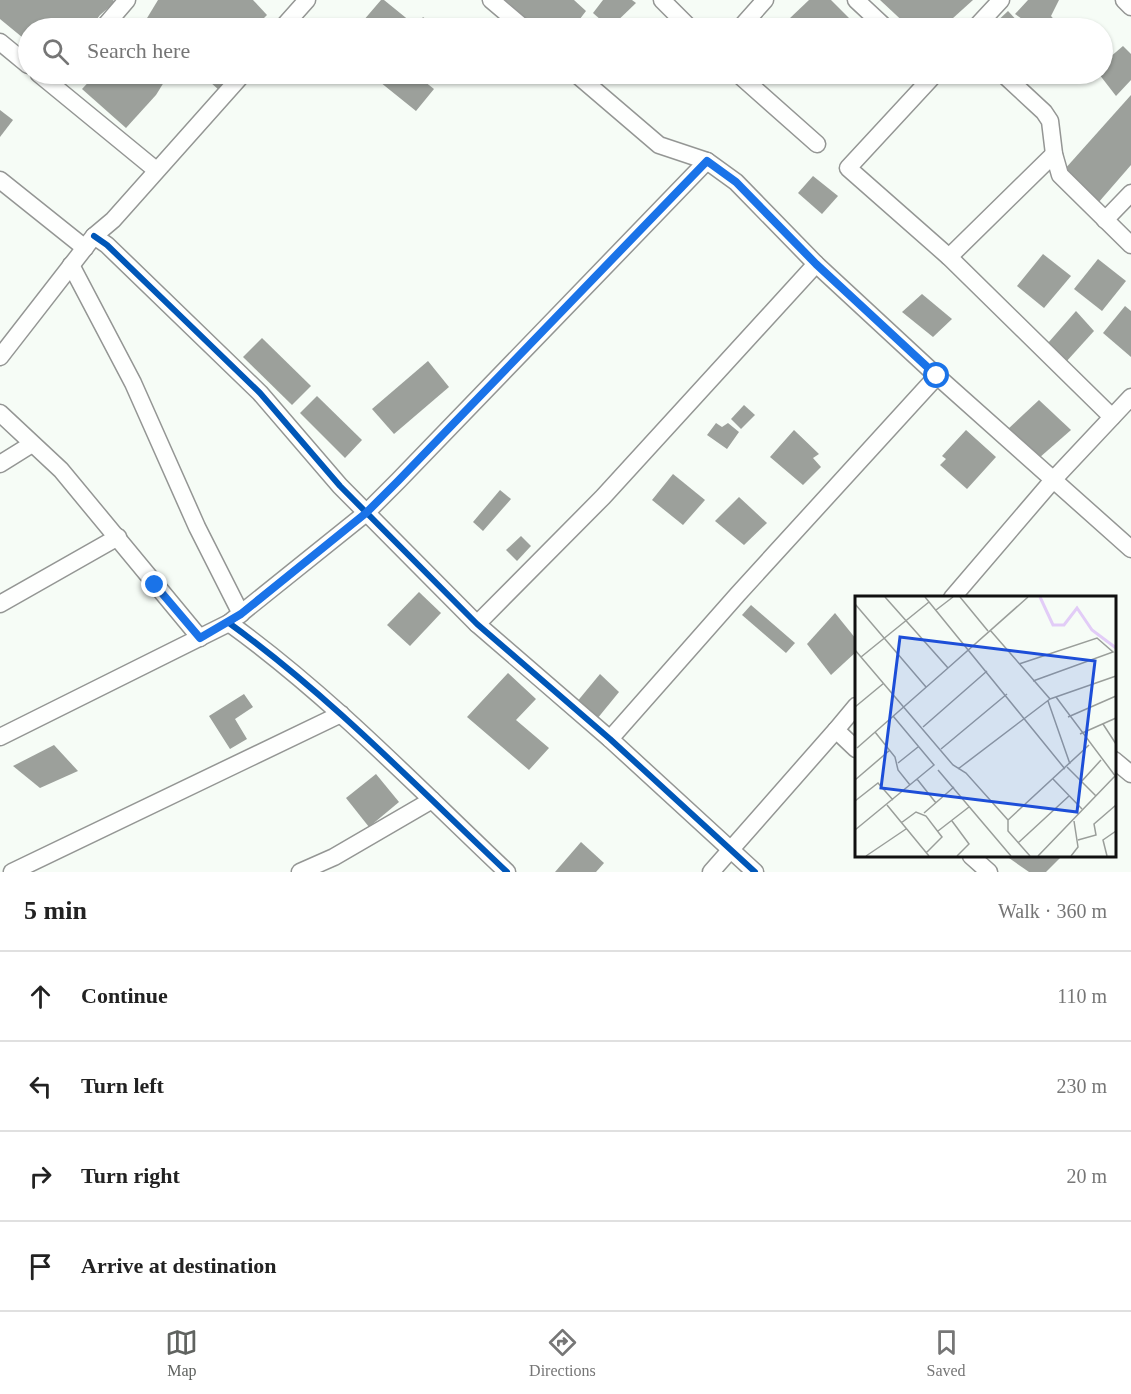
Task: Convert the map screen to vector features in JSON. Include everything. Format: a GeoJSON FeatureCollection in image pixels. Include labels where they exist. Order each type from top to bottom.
{"type":"FeatureCollection","features":[{"type":"Feature","properties":{"kind":"street"},"geometry":{"type":"LineString","coordinates":[[112,18],[127,0]]}},
{"type":"Feature","properties":{"kind":"street"},"geometry":{"type":"LineString","coordinates":[[291,18],[307,0]]}},
{"type":"Feature","properties":{"kind":"street"},"geometry":{"type":"LineString","coordinates":[[491,0],[512,18]]}},
{"type":"Feature","properties":{"kind":"street"},"geometry":{"type":"LineString","coordinates":[[662,0],[680,18]]}},
{"type":"Feature","properties":{"kind":"street"},"geometry":{"type":"LineString","coordinates":[[749,18],[765,0]]}},
{"type":"Feature","properties":{"kind":"street"},"geometry":{"type":"LineString","coordinates":[[856,0],[875,18]]}},
{"type":"Feature","properties":{"kind":"street"},"geometry":{"type":"LineString","coordinates":[[984,18],[1000,0]]}},
{"type":"Feature","properties":{"kind":"street"},"geometry":{"type":"LineString","coordinates":[[1124,0],[1131,7]]}},
{"type":"Feature","properties":{"kind":"street"},"geometry":{"type":"LineString","coordinates":[[0,42],[18,57]]}},
{"type":"Feature","properties":{"kind":"street"},"geometry":{"type":"LineString","coordinates":[[64,84],[156,170]]}},
{"type":"Feature","properties":{"kind":"street"},"geometry":{"type":"LineString","coordinates":[[0,357],[89,242],[113,220],[234,84]]}},
{"type":"Feature","properties":{"kind":"street"},"geometry":{"type":"LineString","coordinates":[[588,84],[659,145],[707,161],[736,182],[816,264],[937,376],[1131,549]]}},
{"type":"Feature","properties":{"kind":"street"},"geometry":{"type":"LineString","coordinates":[[749,84],[818,144]]}},
{"type":"Feature","properties":{"kind":"street"},"geometry":{"type":"LineString","coordinates":[[925,84],[848,168],[949,257],[1112,417]]}},
{"type":"Feature","properties":{"kind":"street"},"geometry":{"type":"LineString","coordinates":[[1015,84],[1044,112],[1050,121],[1054,154],[1060,175],[1131,245]]}},
{"type":"Feature","properties":{"kind":"street"},"geometry":{"type":"LineString","coordinates":[[949,257],[1054,154]]}},
{"type":"Feature","properties":{"kind":"street"},"geometry":{"type":"LineString","coordinates":[[0,737],[200,638],[235,618],[366,513],[707,161]]}},
{"type":"Feature","properties":{"kind":"street"},"geometry":{"type":"LineString","coordinates":[[0,180],[89,242],[116,253],[260,393],[366,513],[477,624],[610,739],[755,872]]}},
{"type":"Feature","properties":{"kind":"street"},"geometry":{"type":"LineString","coordinates":[[1105,220],[1131,193]]}},
{"type":"Feature","properties":{"kind":"street"},"geometry":{"type":"LineString","coordinates":[[477,624],[603,496],[816,264]]}},
{"type":"Feature","properties":{"kind":"street"},"geometry":{"type":"LineString","coordinates":[[71,265],[133,383],[235,618],[341,714],[507,872]]}},
{"type":"Feature","properties":{"kind":"street"},"geometry":{"type":"LineString","coordinates":[[610,739],[738,594],[937,376]]}},
{"type":"Feature","properties":{"kind":"street"},"geometry":{"type":"LineString","coordinates":[[953,596],[1053,480],[1131,397]]}},
{"type":"Feature","properties":{"kind":"street"},"geometry":{"type":"LineString","coordinates":[[0,412],[61,470],[200,638]]}},
{"type":"Feature","properties":{"kind":"street"},"geometry":{"type":"LineString","coordinates":[[0,464],[32,444]]}},
{"type":"Feature","properties":{"kind":"street"},"geometry":{"type":"LineString","coordinates":[[0,604],[118,537]]}},
{"type":"Feature","properties":{"kind":"street"},"geometry":{"type":"LineString","coordinates":[[711,872],[855,707]]}},
{"type":"Feature","properties":{"kind":"street"},"geometry":{"type":"LineString","coordinates":[[12,872],[341,714]]}},
{"type":"Feature","properties":{"kind":"street"},"geometry":{"type":"LineString","coordinates":[[836,730],[855,748]]}},
{"type":"Feature","properties":{"kind":"street"},"geometry":{"type":"LineString","coordinates":[[1116,762],[1131,774]]}},
{"type":"Feature","properties":{"kind":"street"},"geometry":{"type":"LineString","coordinates":[[300,872],[334,857],[432,800]]}},
{"type":"Feature","properties":{"kind":"street"},"geometry":{"type":"LineString","coordinates":[[974,857],[989,872]]}},
{"type":"Feature","properties":{"kind":"building"},"geometry":{"type":"Polygon","coordinates":[[[0,0],[113,0],[115,2],[98,18],[18,18],[18,34],[0,19],[0,0]]]}},
{"type":"Feature","properties":{"kind":"building"},"geometry":{"type":"Polygon","coordinates":[[[158,0],[253,0],[267,15],[264,18],[147,18],[158,0]]]}},
{"type":"Feature","properties":{"kind":"building"},"geometry":{"type":"Polygon","coordinates":[[[381,0],[384,0],[406,18],[366,18],[381,0]]]}},
{"type":"Feature","properties":{"kind":"building"},"geometry":{"type":"Polygon","coordinates":[[[505,0],[574,0],[586,11],[581,18],[526,18],[505,0]]]}},
{"type":"Feature","properties":{"kind":"building"},"geometry":{"type":"Polygon","coordinates":[[[603,0],[632,0],[636,3],[620,18],[599,18],[593,13],[603,0]]]}},
{"type":"Feature","properties":{"kind":"building"},"geometry":{"type":"Polygon","coordinates":[[[809,0],[831,0],[849,18],[790,18],[809,0]]]}},
{"type":"Feature","properties":{"kind":"building"},"geometry":{"type":"Polygon","coordinates":[[[880,0],[973,0],[953,18],[899,18],[880,0]]]}},
{"type":"Feature","properties":{"kind":"building"},"geometry":{"type":"Polygon","coordinates":[[[1028,0],[1059,0],[1051,16],[1053,18],[1021,18],[1015,14],[1028,0]]]}},
{"type":"Feature","properties":{"kind":"building"},"geometry":{"type":"Polygon","coordinates":[[[1008,11],[1014,18],[1001,18],[1008,11]]]}},
{"type":"Feature","properties":{"kind":"building"},"geometry":{"type":"Polygon","coordinates":[[[1123,46],[1131,54],[1131,80],[1116,96],[1107,84],[1113,84],[1113,55],[1123,46]]]}},
{"type":"Feature","properties":{"kind":"building"},"geometry":{"type":"Polygon","coordinates":[[[87,84],[163,84],[156,95],[126,128],[82,89],[87,84]]]}},
{"type":"Feature","properties":{"kind":"building"},"geometry":{"type":"Polygon","coordinates":[[[212,84],[224,84],[219,90],[212,84]]]}},
{"type":"Feature","properties":{"kind":"building"},"geometry":{"type":"Polygon","coordinates":[[[382,84],[428,84],[434,89],[416,111],[382,84]]]}},
{"type":"Feature","properties":{"kind":"building"},"geometry":{"type":"Polygon","coordinates":[[[1131,95],[1131,165],[1098,203],[1064,170],[1131,95]]]}},
{"type":"Feature","properties":{"kind":"building"},"geometry":{"type":"Polygon","coordinates":[[[0,110],[13,120],[0,137],[0,110]]]}},
{"type":"Feature","properties":{"kind":"building"},"geometry":{"type":"Polygon","coordinates":[[[813,176],[838,196],[822,214],[798,193],[813,176]]]}},
{"type":"Feature","properties":{"kind":"building"},"geometry":{"type":"Polygon","coordinates":[[[1043,254],[1071,276],[1044,308],[1017,286],[1043,254]]]}},
{"type":"Feature","properties":{"kind":"building"},"geometry":{"type":"Polygon","coordinates":[[[1098,259],[1126,281],[1102,311],[1074,289],[1098,259]]]}},
{"type":"Feature","properties":{"kind":"building"},"geometry":{"type":"Polygon","coordinates":[[[922,294],[952,319],[933,337],[902,312],[922,294]]]}},
{"type":"Feature","properties":{"kind":"building"},"geometry":{"type":"Polygon","coordinates":[[[1125,306],[1131,311],[1131,357],[1103,333],[1125,306]]]}},
{"type":"Feature","properties":{"kind":"building"},"geometry":{"type":"Polygon","coordinates":[[[1076,311],[1094,331],[1065,363],[1048,343],[1076,311]]]}},
{"type":"Feature","properties":{"kind":"building"},"geometry":{"type":"Polygon","coordinates":[[[262,338],[311,386],[292,405],[243,357],[262,338]]]}},
{"type":"Feature","properties":{"kind":"building"},"geometry":{"type":"Polygon","coordinates":[[[428,361],[449,387],[394,434],[372,409],[428,361]]]}},
{"type":"Feature","properties":{"kind":"building"},"geometry":{"type":"Polygon","coordinates":[[[317,396],[362,440],[345,458],[300,413],[317,396]]]}},
{"type":"Feature","properties":{"kind":"building"},"geometry":{"type":"Polygon","coordinates":[[[1039,400],[1071,430],[1039,458],[1008,429],[1039,400]]]}},
{"type":"Feature","properties":{"kind":"building"},"geometry":{"type":"Polygon","coordinates":[[[744,405],[755,415],[741,429],[731,419],[744,405]]]}},
{"type":"Feature","properties":{"kind":"building"},"geometry":{"type":"Polygon","coordinates":[[[716,423],[722,427],[728,423],[739,432],[727,449],[707,435],[716,423]]]}},
{"type":"Feature","properties":{"kind":"building"},"geometry":{"type":"Polygon","coordinates":[[[794,430],[819,454],[813,458],[821,467],[803,485],[770,457],[794,430]]]}},
{"type":"Feature","properties":{"kind":"building"},"geometry":{"type":"Polygon","coordinates":[[[966,430],[996,457],[967,489],[940,465],[946,459],[942,456],[966,430]]]}},
{"type":"Feature","properties":{"kind":"building"},"geometry":{"type":"Polygon","coordinates":[[[673,474],[705,500],[683,525],[652,500],[673,474]]]}},
{"type":"Feature","properties":{"kind":"building"},"geometry":{"type":"Polygon","coordinates":[[[500,490],[511,499],[483,531],[473,522],[500,490]]]}},
{"type":"Feature","properties":{"kind":"building"},"geometry":{"type":"Polygon","coordinates":[[[739,497],[767,523],[744,545],[715,521],[739,497]]]}},
{"type":"Feature","properties":{"kind":"building"},"geometry":{"type":"Polygon","coordinates":[[[521,536],[531,546],[517,561],[506,550],[521,536]]]}},
{"type":"Feature","properties":{"kind":"building"},"geometry":{"type":"Polygon","coordinates":[[[419,592],[441,613],[410,646],[387,625],[419,592]]]}},
{"type":"Feature","properties":{"kind":"building"},"geometry":{"type":"Polygon","coordinates":[[[751,605],[795,643],[786,653],[742,615],[751,605]]]}},
{"type":"Feature","properties":{"kind":"building"},"geometry":{"type":"Polygon","coordinates":[[[835,613],[855,638],[855,653],[831,675],[807,644],[835,613]]]}},
{"type":"Feature","properties":{"kind":"building"},"geometry":{"type":"Polygon","coordinates":[[[508,673],[536,699],[516,720],[549,748],[529,770],[467,717],[508,673]]]}},
{"type":"Feature","properties":{"kind":"building"},"geometry":{"type":"Polygon","coordinates":[[[600,674],[619,692],[597,719],[576,703],[600,674]]]}},
{"type":"Feature","properties":{"kind":"building"},"geometry":{"type":"Polygon","coordinates":[[[244,694],[253,707],[235,719],[247,739],[230,749],[209,716],[244,694]]]}},
{"type":"Feature","properties":{"kind":"building"},"geometry":{"type":"Polygon","coordinates":[[[54,745],[78,771],[40,788],[13,766],[54,745]]]}},
{"type":"Feature","properties":{"kind":"building"},"geometry":{"type":"Polygon","coordinates":[[[376,774],[399,802],[369,827],[346,798],[376,774]]]}},
{"type":"Feature","properties":{"kind":"building"},"geometry":{"type":"Polygon","coordinates":[[[581,842],[604,863],[596,872],[555,872],[581,842]]]}},
{"type":"Feature","properties":{"kind":"building"},"geometry":{"type":"Polygon","coordinates":[[[1061,857],[1046,872],[1029,872],[1009,858],[1061,857]]]}},
{"type":"Feature","properties":{"kind":"cycle path"},"geometry":{"type":"LineString","coordinates":[[507,872],[337,711],[229,623],[366,513],[707,161]]}},
{"type":"Feature","properties":{"kind":"cycle path"},"geometry":{"type":"LineString","coordinates":[[94,236],[107,245],[260,393],[340,486],[477,624],[610,739],[755,872]]}},
{"type":"Feature","properties":{"kind":"route"},"geometry":{"type":"LineString","coordinates":[[155,585],[200,638],[241,614],[366,513],[707,161],[736,182],[758,202],[816,264],[937,376]]}}]}
